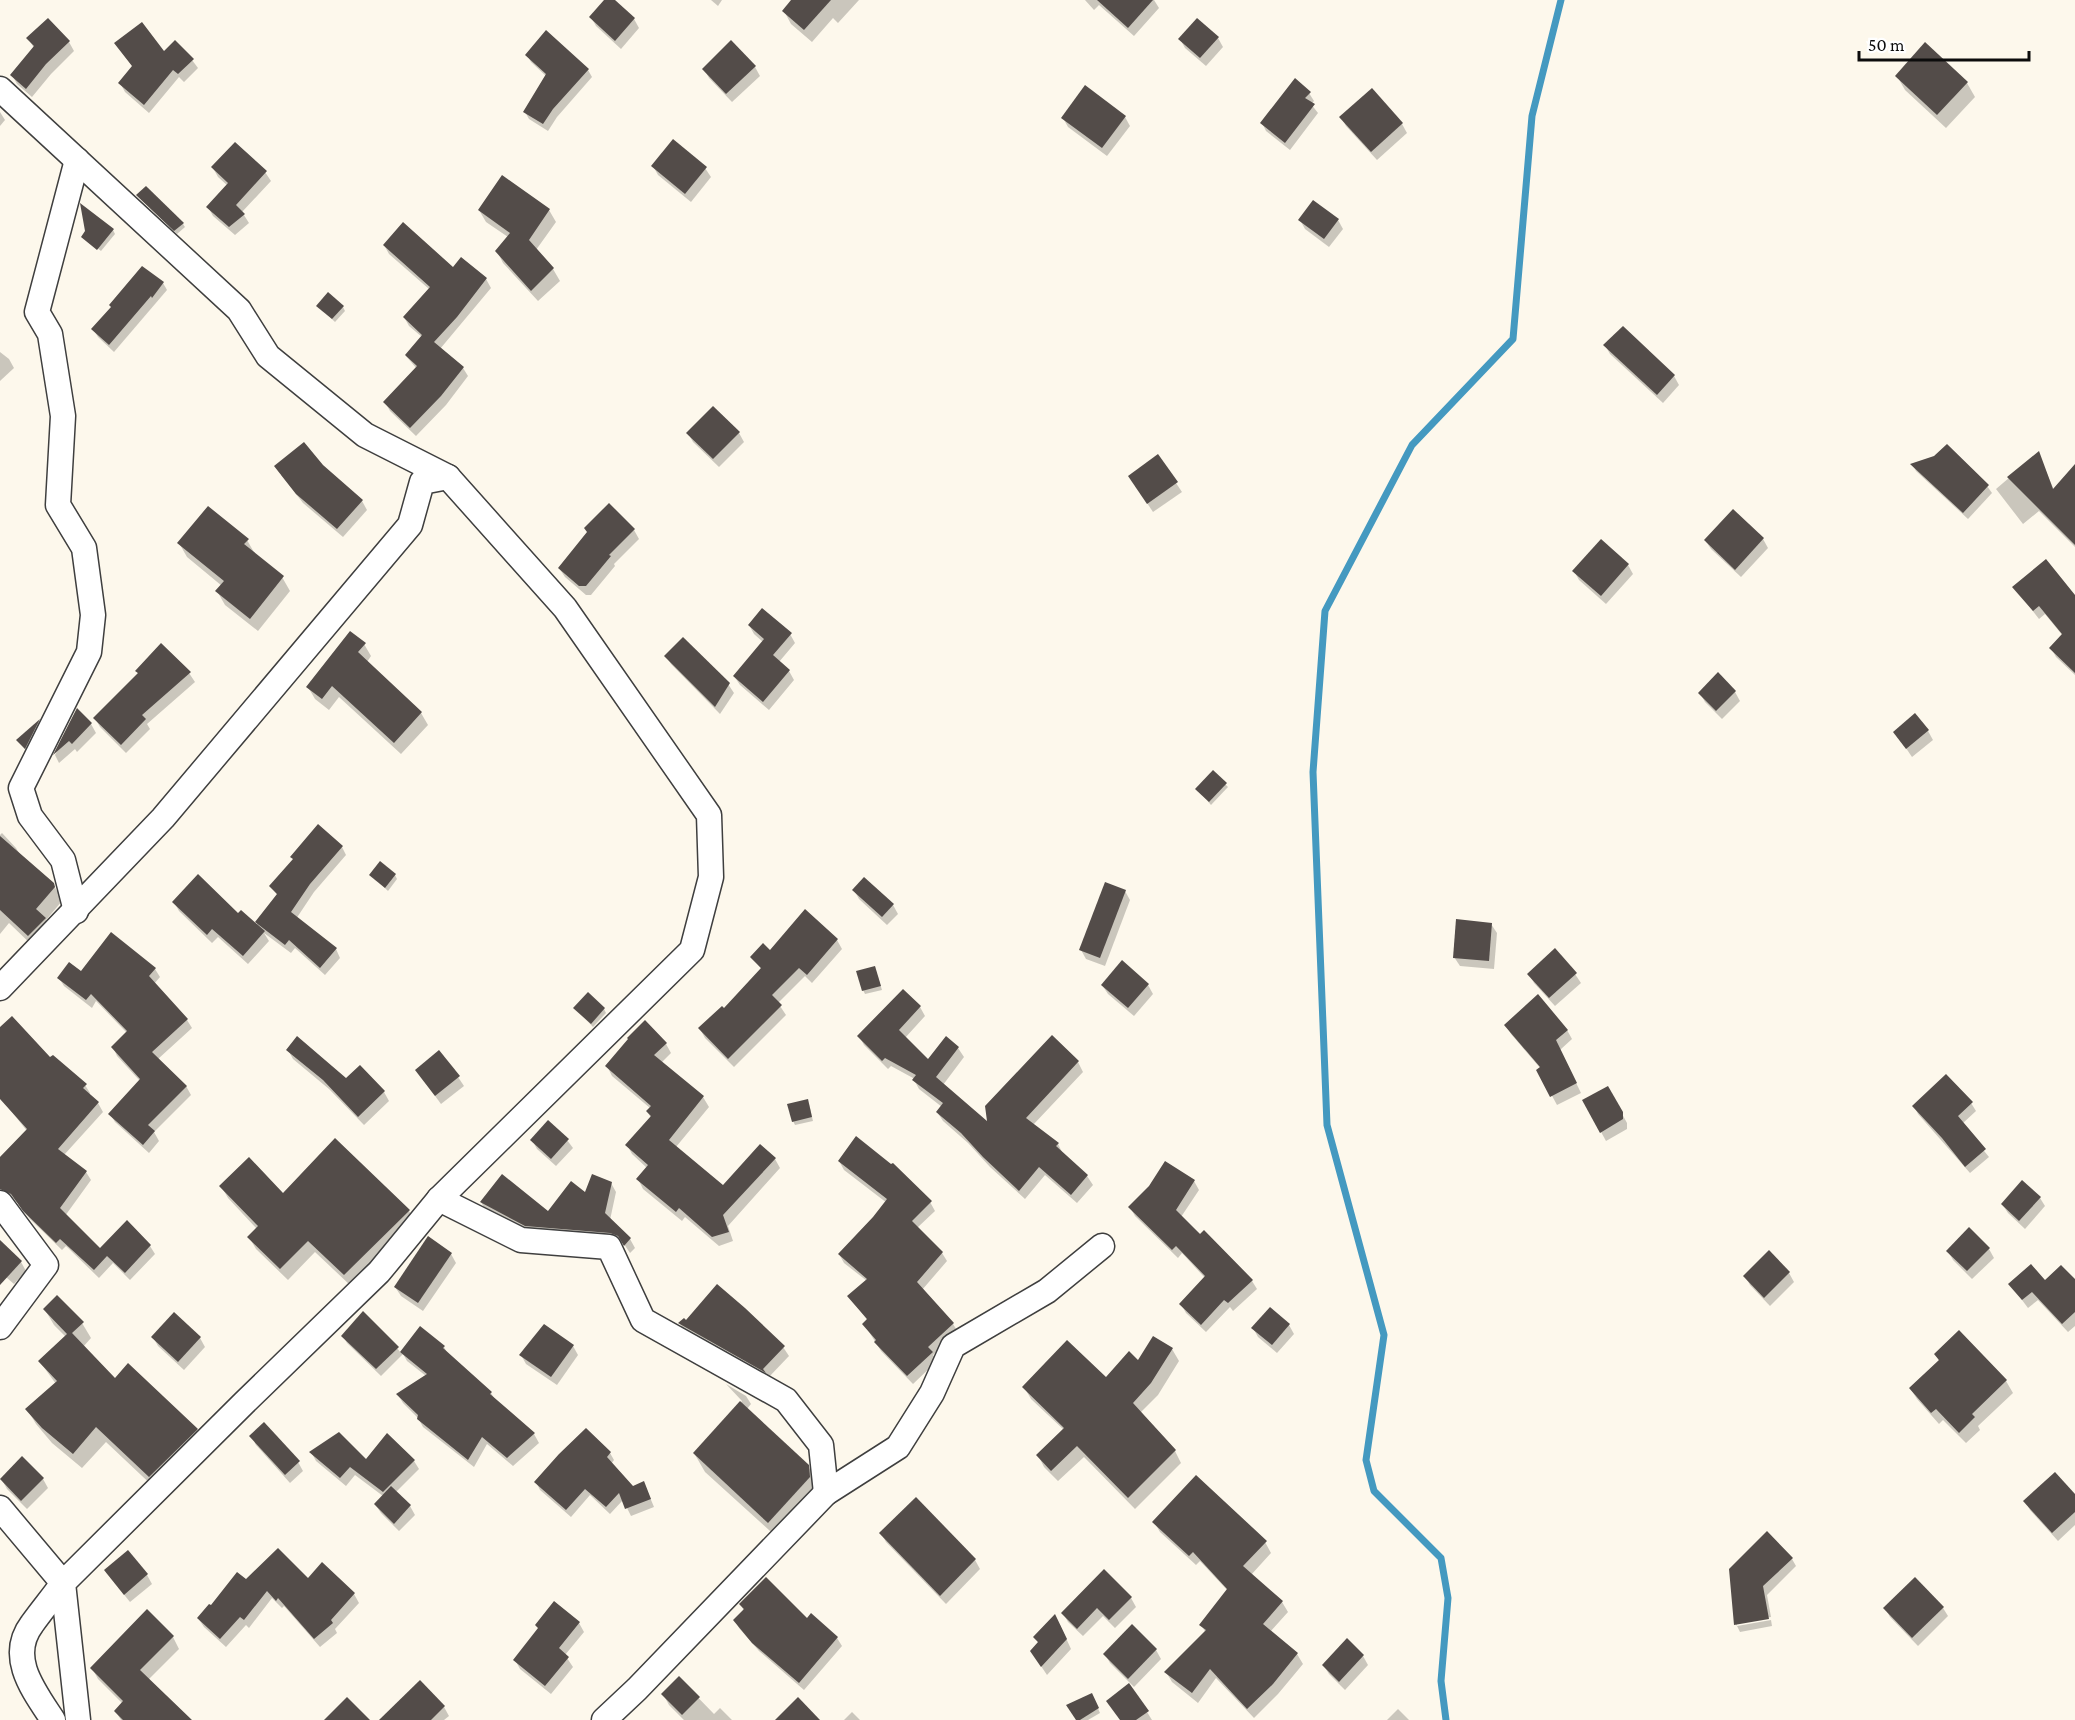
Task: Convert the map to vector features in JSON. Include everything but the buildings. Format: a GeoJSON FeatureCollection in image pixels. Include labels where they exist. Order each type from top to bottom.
{"type":"FeatureCollection","features":[{"type":"Feature","properties":{"kind":"street"},"geometry":{"type":"LineString","coordinates":[[0,89],[239,310],[268,356],[365,435],[448,477],[565,608],[709,815],[711,877],[692,950],[439,1199],[379,1272],[63,1583],[30,1626],[20,1650],[28,1682],[53,1720]]}},
{"type":"Feature","properties":{"kind":"street"},"geometry":{"type":"LineString","coordinates":[[76,160],[37,312],[50,334],[63,416],[58,505],[84,548],[93,615],[89,652],[21,788],[30,816],[63,860],[76,911]]}},
{"type":"Feature","properties":{"kind":"street"},"geometry":{"type":"LineString","coordinates":[[0,988],[163,818],[410,525],[422,482],[448,477]]}},
{"type":"Feature","properties":{"kind":"street"},"geometry":{"type":"LineString","coordinates":[[439,1199],[521,1240],[609,1247],[643,1320],[786,1400],[821,1445],[826,1493]]}},
{"type":"Feature","properties":{"kind":"street"},"geometry":{"type":"LineString","coordinates":[[0,1203],[46,1265],[0,1327]]}},
{"type":"Feature","properties":{"kind":"street"},"geometry":{"type":"LineString","coordinates":[[604,1720],[646,1680],[826,1493],[898,1447],[932,1393],[953,1346],[1047,1291],[1102,1246]]}},
{"type":"Feature","properties":{"kind":"street"},"geometry":{"type":"LineString","coordinates":[[0,1508],[63,1583],[78,1720]]}},
{"type":"Feature","properties":{"kind":"waterway"},"geometry":{"type":"LineString","coordinates":[[1446,1720],[1441,1681],[1448,1598],[1441,1558],[1374,1491],[1366,1460],[1384,1335],[1327,1125],[1313,772],[1325,611],[1412,445],[1513,339],[1532,116],[1561,0]]}}]}
